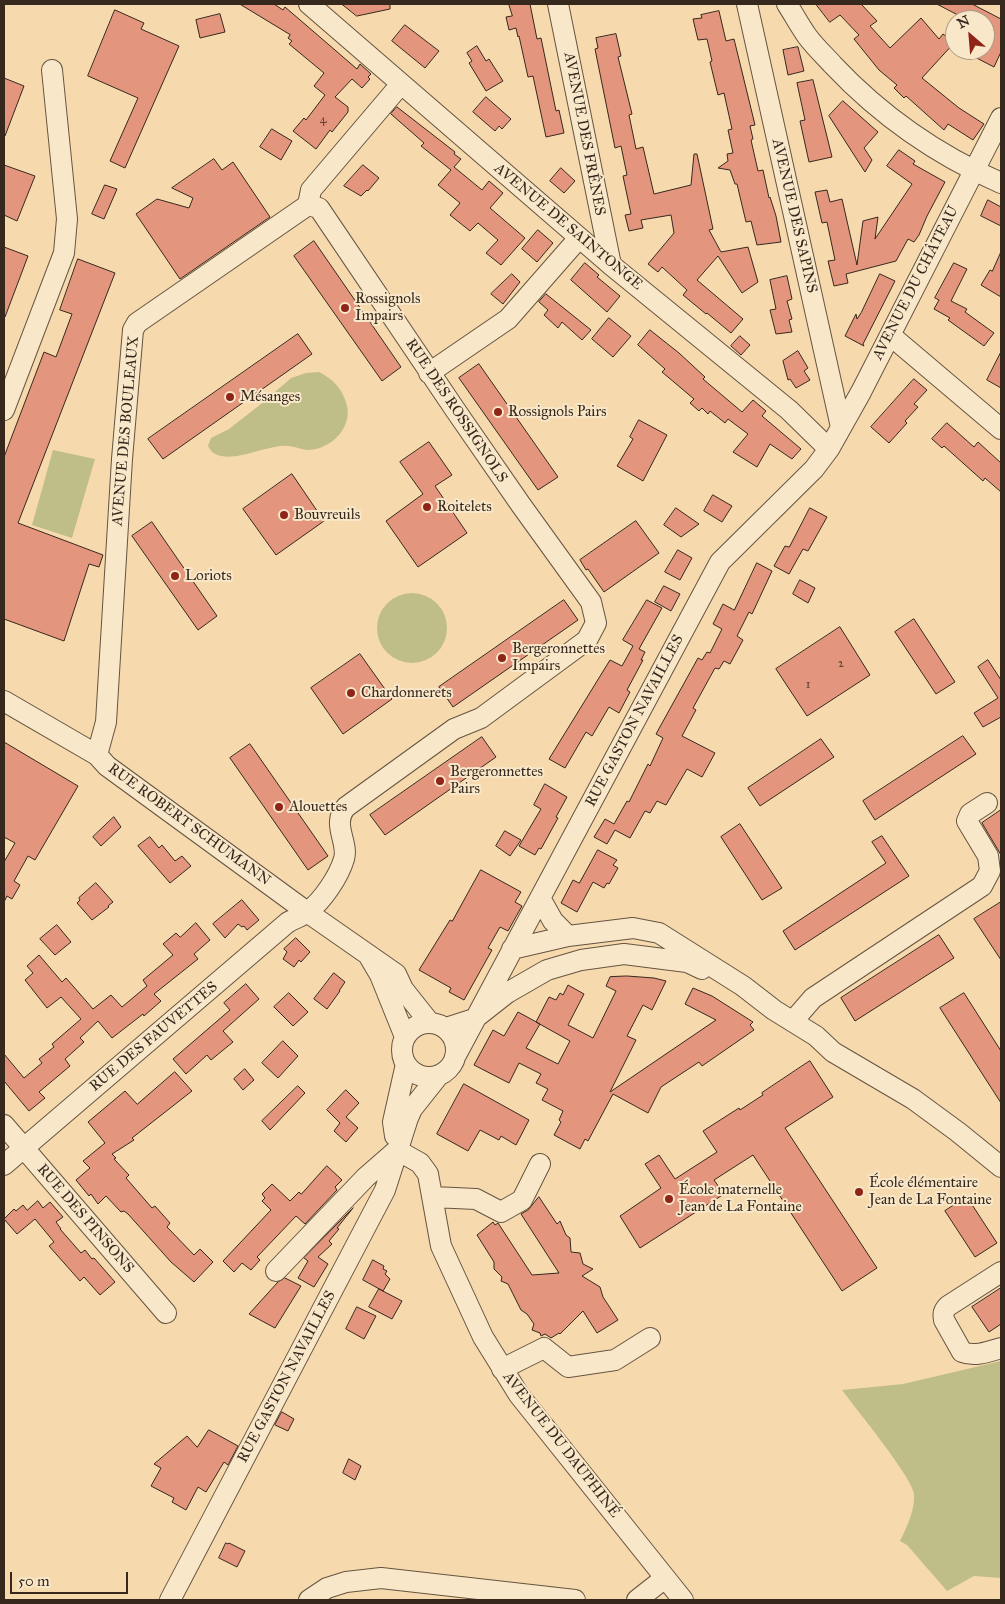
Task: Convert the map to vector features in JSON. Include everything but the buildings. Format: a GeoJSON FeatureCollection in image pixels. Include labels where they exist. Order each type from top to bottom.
{"type":"FeatureCollection","features":[{"type":"Feature","properties":{"kind":"street","name":"AVENUE DE SAINTONGE"},"geometry":{"type":"LineString","coordinates":[[309,4],[579,238],[789,410],[830,449]]}},
{"type":"Feature","properties":{"kind":"street","name":"AVENUE DES FRÊNES"},"geometry":{"type":"LineString","coordinates":[[558,4],[611,265]]}},
{"type":"Feature","properties":{"kind":"street","name":"AVENUE DES SAPINS"},"geometry":{"type":"LineString","coordinates":[[747,4],[841,427]]}},
{"type":"Feature","properties":{"kind":"street"},"geometry":{"type":"LineString","coordinates":[[787,4],[808,38],[854,87],[900,125],[939,153],[1001,183]]}},
{"type":"Feature","properties":{"kind":"street"},"geometry":{"type":"LineString","coordinates":[[4,410],[64,252],[66,218],[52,70]]}},
{"type":"Feature","properties":{"kind":"street"},"geometry":{"type":"LineString","coordinates":[[308,205],[311,190],[402,84]]}},
{"type":"Feature","properties":{"kind":"street","name":"AVENUE DU CHÂTEAU"},"geometry":{"type":"LineString","coordinates":[[830,449],[1001,118]]}},
{"type":"Feature","properties":{"kind":"street","name":"RUE DES ROSSIGNOLS"},"geometry":{"type":"LineString","coordinates":[[308,205],[319,208],[520,505],[591,602],[596,622],[587,640],[481,718],[454,729],[427,748],[346,807],[342,811],[339,820]]}},
{"type":"Feature","properties":{"kind":"street","name":"AVENUE DES BOULEAUX"},"geometry":{"type":"LineString","coordinates":[[97,755],[106,722],[122,459],[133,330],[137,323],[308,205]]}},
{"type":"Feature","properties":{"kind":"street"},"geometry":{"type":"LineString","coordinates":[[429,373],[508,319],[579,238]]}},
{"type":"Feature","properties":{"kind":"street"},"geometry":{"type":"LineString","coordinates":[[890,335],[1001,429]]}},
{"type":"Feature","properties":{"kind":"street","name":"RUE GASTON NAVAILLES"},"geometry":{"type":"LineString","coordinates":[[456,1055],[720,562],[814,469],[830,449]]}},
{"type":"Feature","properties":{"kind":"street","name":"RUE ROBERT SCHUMANN"},"geometry":{"type":"LineString","coordinates":[[4,702],[97,755],[107,766],[370,958],[383,964],[396,974],[403,989],[438,1025]]}},
{"type":"Feature","properties":{"kind":"street"},"geometry":{"type":"LineString","coordinates":[[793,1021],[813,998],[982,886],[990,871],[988,856],[967,820],[970,814],[987,803]]}},
{"type":"Feature","properties":{"kind":"street","name":"RUE DES FAUVETTES"},"geometry":{"type":"LineString","coordinates":[[4,1165],[287,923],[307,912],[319,901],[338,873],[345,856],[339,820]]}},
{"type":"Feature","properties":{"kind":"street"},"geometry":{"type":"LineString","coordinates":[[540,898],[553,921],[568,936]]}},
{"type":"Feature","properties":{"kind":"street"},"geometry":{"type":"LineString","coordinates":[[512,949],[568,936],[633,928],[659,933],[743,986],[774,1010],[816,1036],[834,1052],[913,1099],[958,1132],[1001,1168]]}},
{"type":"Feature","properties":{"kind":"street"},"geometry":{"type":"LineString","coordinates":[[512,949],[547,970]]}},
{"type":"Feature","properties":{"kind":"street"},"geometry":{"type":"LineString","coordinates":[[438,1025],[453,1037],[456,1055],[453,1063],[439,1075],[430,1077],[420,1076],[411,1071],[402,1054],[405,1037],[412,1029],[420,1024],[438,1025],[474,1020],[507,993],[547,970],[581,960],[624,954],[687,962],[743,986]]}},
{"type":"Feature","properties":{"kind":"street","name":"RUE ROBERT SCHUMANN"},"geometry":{"type":"LineString","coordinates":[[370,958],[380,975],[405,1037]]}},
{"type":"Feature","properties":{"kind":"street"},"geometry":{"type":"LineString","coordinates":[[816,1036],[838,1043],[904,1085],[963,1126],[1001,1156]]}},
{"type":"Feature","properties":{"kind":"street","name":"RUE GASTON NAVAILLES"},"geometry":{"type":"LineString","coordinates":[[397,1150],[393,1122],[406,1064]]}},
{"type":"Feature","properties":{"kind":"street","name":"RUE GASTON NAVAILLES"},"geometry":{"type":"LineString","coordinates":[[170,1600],[385,1190],[412,1109],[439,1075]]}},
{"type":"Feature","properties":{"kind":"street","name":"RUE DES PINSONS"},"geometry":{"type":"LineString","coordinates":[[4,1125],[166,1313]]}},
{"type":"Feature","properties":{"kind":"street"},"geometry":{"type":"LineString","coordinates":[[276,1271],[366,1177],[397,1150]]}},
{"type":"Feature","properties":{"kind":"street","name":"AVENUE DU DAUPHINÉ"},"geometry":{"type":"LineString","coordinates":[[397,1150],[420,1163],[428,1174],[441,1246],[483,1337],[519,1395],[683,1600]]}},
{"type":"Feature","properties":{"kind":"street"},"geometry":{"type":"LineString","coordinates":[[432,1197],[476,1198],[501,1212],[522,1200],[540,1164]]}},
{"type":"Feature","properties":{"kind":"street"},"geometry":{"type":"LineString","coordinates":[[1001,1272],[948,1306],[943,1314],[944,1320],[962,1352],[968,1355],[979,1354],[1001,1348]]}},
{"type":"Feature","properties":{"kind":"street"},"geometry":{"type":"LineString","coordinates":[[502,1368],[544,1348],[568,1367],[616,1360],[650,1338]]}},
{"type":"Feature","properties":{"kind":"street"},"geometry":{"type":"LineString","coordinates":[[310,1600],[327,1588],[346,1582],[381,1578],[482,1595],[575,1600]]}},
{"type":"Feature","properties":{"kind":"street"},"geometry":{"type":"LineString","coordinates":[[638,1600],[665,1578]]}},
{"type":"Feature","properties":{"kind":"shaded area"},"geometry":{"type":"Polygon","coordinates":[[[319,372],[337,386],[343,395],[348,414],[343,429],[338,436],[325,446],[309,450],[290,446],[274,447],[231,457],[214,453],[208,446],[211,438],[229,429],[291,378],[306,373],[319,372]]]}},
{"type":"Feature","properties":{"kind":"shaded area"},"geometry":{"type":"Polygon","coordinates":[[[53,450],[95,459],[72,538],[32,525],[53,450]]]}},
{"type":"Feature","properties":{"kind":"shaded area"},"geometry":{"type":"Polygon","coordinates":[[[412,593],[425,596],[437,603],[444,615],[447,628],[444,641],[437,653],[425,660],[412,663],[399,660],[387,653],[380,641],[377,628],[380,615],[387,603],[399,596],[412,593]]]}},
{"type":"Feature","properties":{"kind":"shaded area"},"geometry":{"type":"Polygon","coordinates":[[[1001,1361],[1001,1578],[974,1576],[947,1591],[907,1545],[900,1541],[912,1512],[914,1494],[911,1486],[894,1459],[842,1390],[903,1384],[1001,1361]]]}},
{"type":"Feature","properties":{"kind":"place","name":"Rossignols Impairs"},"geometry":{"type":"Point","coordinates":[345,308]}},
{"type":"Feature","properties":{"kind":"place","name":"Mésanges"},"geometry":{"type":"Point","coordinates":[230,397]}},
{"type":"Feature","properties":{"kind":"place","name":"Rossignols Pairs"},"geometry":{"type":"Point","coordinates":[498,412]}},
{"type":"Feature","properties":{"kind":"place","name":"Roitelets"},"geometry":{"type":"Point","coordinates":[427,507]}},
{"type":"Feature","properties":{"kind":"place","name":"Bouvreuils"},"geometry":{"type":"Point","coordinates":[284,515]}},
{"type":"Feature","properties":{"kind":"place","name":"Loriots"},"geometry":{"type":"Point","coordinates":[175,576]}},
{"type":"Feature","properties":{"kind":"place","name":"Bergeronnettes Impairs"},"geometry":{"type":"Point","coordinates":[502,658]}},
{"type":"Feature","properties":{"kind":"place","name":"Chardonnerets"},"geometry":{"type":"Point","coordinates":[351,693]}},
{"type":"Feature","properties":{"kind":"place","name":"Bergeronnettes Pairs"},"geometry":{"type":"Point","coordinates":[440,781]}},
{"type":"Feature","properties":{"kind":"place","name":"Alouettes"},"geometry":{"type":"Point","coordinates":[279,807]}},
{"type":"Feature","properties":{"kind":"place","name":"École élémentaire Jean de La Fontaine"},"geometry":{"type":"Point","coordinates":[859,1192]}},
{"type":"Feature","properties":{"kind":"place","name":"École maternelle Jean de La Fontaine"},"geometry":{"type":"Point","coordinates":[669,1199]}}]}
